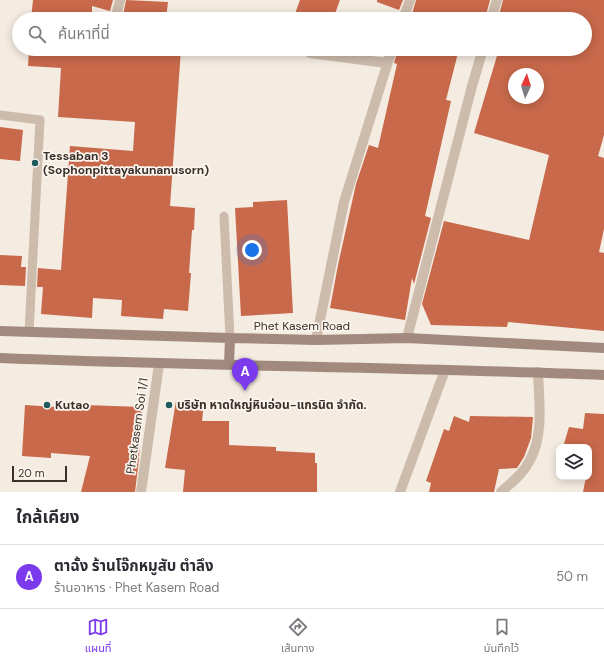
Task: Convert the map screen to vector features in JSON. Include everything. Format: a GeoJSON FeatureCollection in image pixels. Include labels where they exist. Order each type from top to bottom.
{"type":"FeatureCollection","features":[{"type":"Feature","properties":{"kind":"main road","name":"Phet Kasem Road"},"geometry":{"type":"LineString","coordinates":[[0,331],[316,340],[407,338],[604,348]]}},
{"type":"Feature","properties":{"kind":"main road"},"geometry":{"type":"LineString","coordinates":[[229,365],[230,338]]}},
{"type":"Feature","properties":{"kind":"main road"},"geometry":{"type":"LineString","coordinates":[[0,358],[159,364],[538,372],[604,375]]}},
{"type":"Feature","properties":{"kind":"street"},"geometry":{"type":"LineString","coordinates":[[117,12],[120,0]]}},
{"type":"Feature","properties":{"kind":"street"},"geometry":{"type":"LineString","coordinates":[[406,12],[410,0]]}},
{"type":"Feature","properties":{"kind":"street"},"geometry":{"type":"LineString","coordinates":[[493,12],[497,0]]}},
{"type":"Feature","properties":{"kind":"street"},"geometry":{"type":"LineString","coordinates":[[333,56],[386,63]]}},
{"type":"Feature","properties":{"kind":"street"},"geometry":{"type":"LineString","coordinates":[[316,340],[344,202],[389,56]]}},
{"type":"Feature","properties":{"kind":"street"},"geometry":{"type":"LineString","coordinates":[[407,338],[480,56]]}},
{"type":"Feature","properties":{"kind":"street","name":"Phetkasem Soi 1/1"},"geometry":{"type":"LineString","coordinates":[[141,492],[159,364]]}},
{"type":"Feature","properties":{"kind":"street"},"geometry":{"type":"LineString","coordinates":[[400,492],[444,370]]}},
{"type":"Feature","properties":{"kind":"street"},"geometry":{"type":"LineString","coordinates":[[502,492],[525,468],[535,449],[539,416],[538,372]]}},
{"type":"Feature","properties":{"kind":"lane"},"geometry":{"type":"LineString","coordinates":[[0,115],[40,120],[29,332]]}},
{"type":"Feature","properties":{"kind":"lane"},"geometry":{"type":"LineString","coordinates":[[224,216],[230,338]]}},
{"type":"Feature","properties":{"kind":"building"},"geometry":{"type":"Polygon","coordinates":[[[33,0],[113,0],[110,11],[92,6],[92,12],[32,12],[33,0]]]}},
{"type":"Feature","properties":{"kind":"building"},"geometry":{"type":"Polygon","coordinates":[[[126,0],[168,2],[167,12],[124,12],[126,0]]]}},
{"type":"Feature","properties":{"kind":"building"},"geometry":{"type":"Polygon","coordinates":[[[300,0],[340,0],[336,12],[296,12],[300,0]]]}},
{"type":"Feature","properties":{"kind":"building"},"geometry":{"type":"Polygon","coordinates":[[[377,0],[403,0],[399,10],[377,2],[377,0]]]}},
{"type":"Feature","properties":{"kind":"building"},"geometry":{"type":"Polygon","coordinates":[[[416,0],[490,0],[487,12],[413,12],[416,0]]]}},
{"type":"Feature","properties":{"kind":"building"},"geometry":{"type":"Polygon","coordinates":[[[503,0],[604,0],[604,135],[598,156],[604,158],[604,229],[599,252],[604,253],[604,331],[508,322],[507,327],[431,325],[422,304],[444,221],[529,240],[549,155],[474,133],[497,56],[592,56],[592,12],[500,12],[503,0]]]}},
{"type":"Feature","properties":{"kind":"building"},"geometry":{"type":"Polygon","coordinates":[[[29,56],[181,56],[170,206],[195,208],[189,273],[191,273],[188,311],[164,309],[163,319],[121,316],[122,300],[93,298],[92,318],[41,314],[43,287],[37,287],[38,268],[61,270],[70,146],[133,151],[135,122],[58,117],[61,68],[28,66],[29,56]]]}},
{"type":"Feature","properties":{"kind":"building"},"geometry":{"type":"Polygon","coordinates":[[[396,56],[457,56],[446,100],[451,101],[425,216],[431,218],[414,284],[412,278],[405,320],[330,308],[356,184],[369,145],[378,148],[397,64],[394,63],[396,56]]]}},
{"type":"Feature","properties":{"kind":"building"},"geometry":{"type":"Polygon","coordinates":[[[0,127],[23,130],[20,161],[0,159],[0,127]]]}},
{"type":"Feature","properties":{"kind":"building"},"geometry":{"type":"Polygon","coordinates":[[[287,200],[293,313],[241,316],[235,208],[253,207],[253,202],[287,200]]]}},
{"type":"Feature","properties":{"kind":"building"},"geometry":{"type":"Polygon","coordinates":[[[0,255],[22,256],[21,267],[26,267],[25,286],[0,285],[0,255]]]}},
{"type":"Feature","properties":{"kind":"building"},"geometry":{"type":"Polygon","coordinates":[[[176,401],[204,403],[202,421],[229,421],[229,445],[276,447],[276,451],[315,453],[315,463],[317,463],[317,492],[183,492],[185,470],[165,468],[176,401]]]}},
{"type":"Feature","properties":{"kind":"building"},"geometry":{"type":"Polygon","coordinates":[[[56,404],[142,407],[139,459],[135,492],[81,492],[90,456],[51,453],[51,458],[22,456],[25,405],[56,407],[56,404]]]}},
{"type":"Feature","properties":{"kind":"building"},"geometry":{"type":"Polygon","coordinates":[[[585,413],[604,414],[604,492],[583,492],[585,480],[592,480],[592,444],[564,444],[569,427],[583,429],[585,413]]]}},
{"type":"Feature","properties":{"kind":"building"},"geometry":{"type":"Polygon","coordinates":[[[454,416],[469,422],[470,416],[533,417],[531,438],[524,457],[517,468],[499,469],[494,492],[429,492],[431,483],[426,481],[444,429],[449,431],[454,416]]]}},
{"type":"Feature","properties":{"kind":"place","name":"Tessaban 3 (Sophonpittayakunanusorn)"},"geometry":{"type":"Point","coordinates":[35,163]}},
{"type":"Feature","properties":{"kind":"place","name":"ตาฉั้ง ร้านโจ๊กหมูสับ ตำลึง"},"geometry":{"type":"Point","coordinates":[245,391]}},
{"type":"Feature","properties":{"kind":"place","name":"Kutao"},"geometry":{"type":"Point","coordinates":[47,405]}},
{"type":"Feature","properties":{"kind":"place","name":"บริษัท หาดใหญ่หินอ่อน-แกรนิต จำกัด."},"geometry":{"type":"Point","coordinates":[169,405]}}]}
